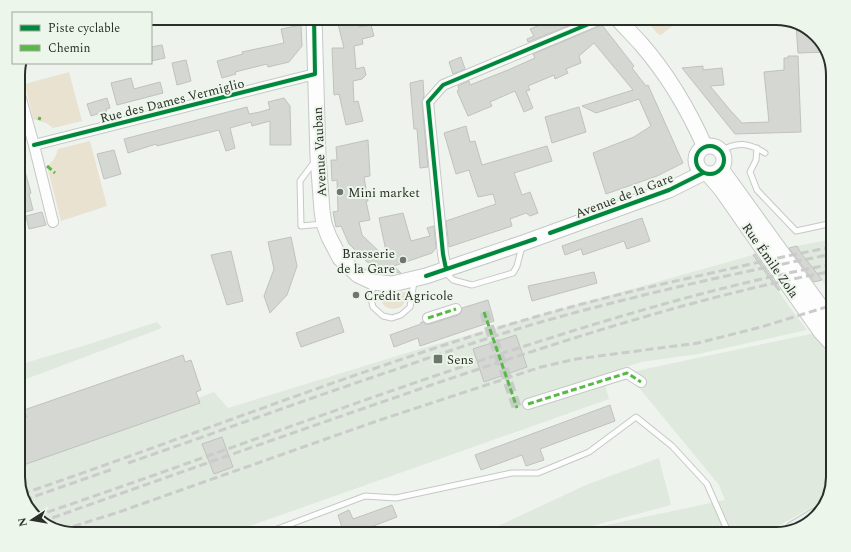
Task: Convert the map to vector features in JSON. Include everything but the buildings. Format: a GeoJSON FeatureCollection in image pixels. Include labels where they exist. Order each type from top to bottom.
{"type":"FeatureCollection","features":[{"type":"Feature","properties":{"kind":"main road","name":"Avenue Vauban"},"geometry":{"type":"LineString","coordinates":[[314,25],[318,157],[324,224],[340,258],[358,275]]}},
{"type":"Feature","properties":{"kind":"main road"},"geometry":{"type":"LineString","coordinates":[[623,25],[642,45],[661,71],[685,108],[705,147]]}},
{"type":"Feature","properties":{"kind":"main road"},"geometry":{"type":"LineString","coordinates":[[712,146],[721,151],[724,162],[711,172],[697,166],[696,162],[698,153],[705,147],[712,146]]}},
{"type":"Feature","properties":{"kind":"main road","name":"Avenue de la Gare"},"geometry":{"type":"LineString","coordinates":[[358,275],[373,282],[392,284],[414,280],[523,243],[669,190],[711,172]]}},
{"type":"Feature","properties":{"kind":"main road","name":"Rue Émile Zola"},"geometry":{"type":"LineString","coordinates":[[711,172],[772,239],[826,314]]}},
{"type":"Feature","properties":{"kind":"main road","name":"Rue Émile Zola"},"geometry":{"type":"LineString","coordinates":[[711,172],[721,189],[826,337]]}},
{"type":"Feature","properties":{"kind":"street"},"geometry":{"type":"LineString","coordinates":[[445,270],[428,102],[443,85],[586,25]]}},
{"type":"Feature","properties":{"kind":"street","name":"Rue des Dames Vermiglio"},"geometry":{"type":"LineString","coordinates":[[34,145],[315,74]]}},
{"type":"Feature","properties":{"kind":"street"},"geometry":{"type":"LineString","coordinates":[[25,113],[53,222]]}},
{"type":"Feature","properties":{"kind":"street"},"geometry":{"type":"LineString","coordinates":[[428,318],[456,309]]}},
{"type":"Feature","properties":{"kind":"street"},"geometry":{"type":"LineString","coordinates":[[528,404],[627,373],[641,382]]}},
{"type":"Feature","properties":{"kind":"lane"},"geometry":{"type":"LineString","coordinates":[[721,151],[729,146],[746,144],[765,153]]}},
{"type":"Feature","properties":{"kind":"lane"},"geometry":{"type":"LineString","coordinates":[[757,148],[756,160],[750,172],[757,190],[796,231],[826,225]]}},
{"type":"Feature","properties":{"kind":"lane"},"geometry":{"type":"LineString","coordinates":[[318,157],[300,181],[301,226],[324,224]]}},
{"type":"Feature","properties":{"kind":"lane"},"geometry":{"type":"LineString","coordinates":[[445,270],[453,280],[472,285],[513,273],[517,266],[520,249],[523,243]]}},
{"type":"Feature","properties":{"kind":"lane"},"geometry":{"type":"LineString","coordinates":[[373,282],[371,299],[373,308],[383,316],[392,318],[400,315],[410,307],[414,280]]}},
{"type":"Feature","properties":{"kind":"lane"},"geometry":{"type":"LineString","coordinates":[[283,527],[365,496],[396,498],[512,473],[538,473],[589,452],[636,417],[672,446],[707,484],[726,527]]}},
{"type":"Feature","properties":{"kind":"shaded area"},"geometry":{"type":"Polygon","coordinates":[[[650,25],[674,25],[661,35],[658,34],[650,25]]]}},
{"type":"Feature","properties":{"kind":"shaded area"},"geometry":{"type":"Polygon","coordinates":[[[69,72],[82,121],[53,128],[46,123],[33,119],[25,84],[69,72]]]}},
{"type":"Feature","properties":{"kind":"shaded area"},"geometry":{"type":"Polygon","coordinates":[[[90,141],[107,206],[61,221],[47,166],[54,159],[58,149],[90,141]]]}},
{"type":"Feature","properties":{"kind":"shaded area"},"geometry":{"type":"Polygon","coordinates":[[[826,240],[826,286],[797,246],[826,240]]]}},
{"type":"Feature","properties":{"kind":"shaded area"},"geometry":{"type":"Polygon","coordinates":[[[753,255],[807,330],[698,354],[641,362],[602,375],[609,399],[247,527],[69,527],[52,521],[52,500],[31,500],[29,496],[25,480],[25,463],[214,392],[228,408],[423,348],[753,255]]]}},
{"type":"Feature","properties":{"kind":"shaded area"},"geometry":{"type":"Polygon","coordinates":[[[380,291],[385,291],[388,297],[394,298],[399,296],[401,292],[407,292],[407,296],[401,307],[392,309],[385,306],[381,301],[380,291]]]}},
{"type":"Feature","properties":{"kind":"shaded area"},"geometry":{"type":"Polygon","coordinates":[[[157,322],[162,328],[25,379],[25,363],[157,322]]]}},
{"type":"Feature","properties":{"kind":"shaded area"},"geometry":{"type":"Polygon","coordinates":[[[815,333],[826,346],[826,483],[819,503],[776,527],[597,527],[725,500],[719,485],[627,373],[815,333]]]}},
{"type":"Feature","properties":{"kind":"shaded area"},"geometry":{"type":"Polygon","coordinates":[[[659,458],[671,505],[588,527],[496,527],[586,485],[659,458]]]}},
{"type":"Feature","properties":{"kind":"tunnel"},"geometry":{"type":"LineString","coordinates":[[484,312],[517,408]]}},
{"type":"Feature","properties":{"kind":"railway"},"geometry":{"type":"LineString","coordinates":[[28,492],[311,391],[514,323],[600,299],[658,285],[826,248]]}},
{"type":"Feature","properties":{"kind":"railway"},"geometry":{"type":"LineString","coordinates":[[128,463],[433,356],[541,322],[686,285],[826,255]]}},
{"type":"Feature","properties":{"kind":"railway"},"geometry":{"type":"LineString","coordinates":[[52,510],[530,344],[659,305],[746,283],[826,265]]}},
{"type":"Feature","properties":{"kind":"railway"},"geometry":{"type":"LineString","coordinates":[[52,518],[192,468],[539,349],[685,305],[783,281],[826,272]]}},
{"type":"Feature","properties":{"kind":"railway"},"geometry":{"type":"LineString","coordinates":[[72,527],[116,513],[374,422],[541,367],[576,359],[698,343],[761,327],[826,307]]}},
{"type":"Feature","properties":{"kind":"railway"},"geometry":{"type":"LineString","coordinates":[[30,498],[113,469]]}},
{"type":"Feature","properties":{"kind":"marked path"},"geometry":{"type":"LineString","coordinates":[[47,166],[55,173]]}},
{"type":"Feature","properties":{"kind":"marked path"},"geometry":{"type":"LineString","coordinates":[[428,318],[456,309]]}},
{"type":"Feature","properties":{"kind":"marked path"},"geometry":{"type":"LineString","coordinates":[[484,312],[517,408]]}},
{"type":"Feature","properties":{"kind":"marked path"},"geometry":{"type":"LineString","coordinates":[[528,404],[627,373],[641,382]]}},
{"type":"Feature","properties":{"kind":"cycle path"},"geometry":{"type":"LineString","coordinates":[[34,145],[315,74],[314,25]]}},
{"type":"Feature","properties":{"kind":"cycle path"},"geometry":{"type":"LineString","coordinates":[[446,269],[443,254],[428,102],[443,85],[586,25]]}},
{"type":"Feature","properties":{"kind":"cycle path"},"geometry":{"type":"LineString","coordinates":[[710,146],[720,150],[724,160],[720,170],[710,174],[700,170],[696,160],[700,150],[710,146]]}},
{"type":"Feature","properties":{"kind":"cycle path"},"geometry":{"type":"LineString","coordinates":[[550,233],[669,190],[703,173]]}},
{"type":"Feature","properties":{"kind":"cycle path"},"geometry":{"type":"LineString","coordinates":[[426,276],[535,239]]}},
{"type":"Feature","properties":{"kind":"place","name":"Mini market"},"geometry":{"type":"Point","coordinates":[340,192]}},
{"type":"Feature","properties":{"kind":"place","name":"Brasserie de la Gare"},"geometry":{"type":"Point","coordinates":[403,260]}},
{"type":"Feature","properties":{"kind":"place","name":"Crédit Agricole"},"geometry":{"type":"Point","coordinates":[356,295]}},
{"type":"Feature","properties":{"kind":"place","name":"Sens"},"geometry":{"type":"Point","coordinates":[438,359]}}]}
